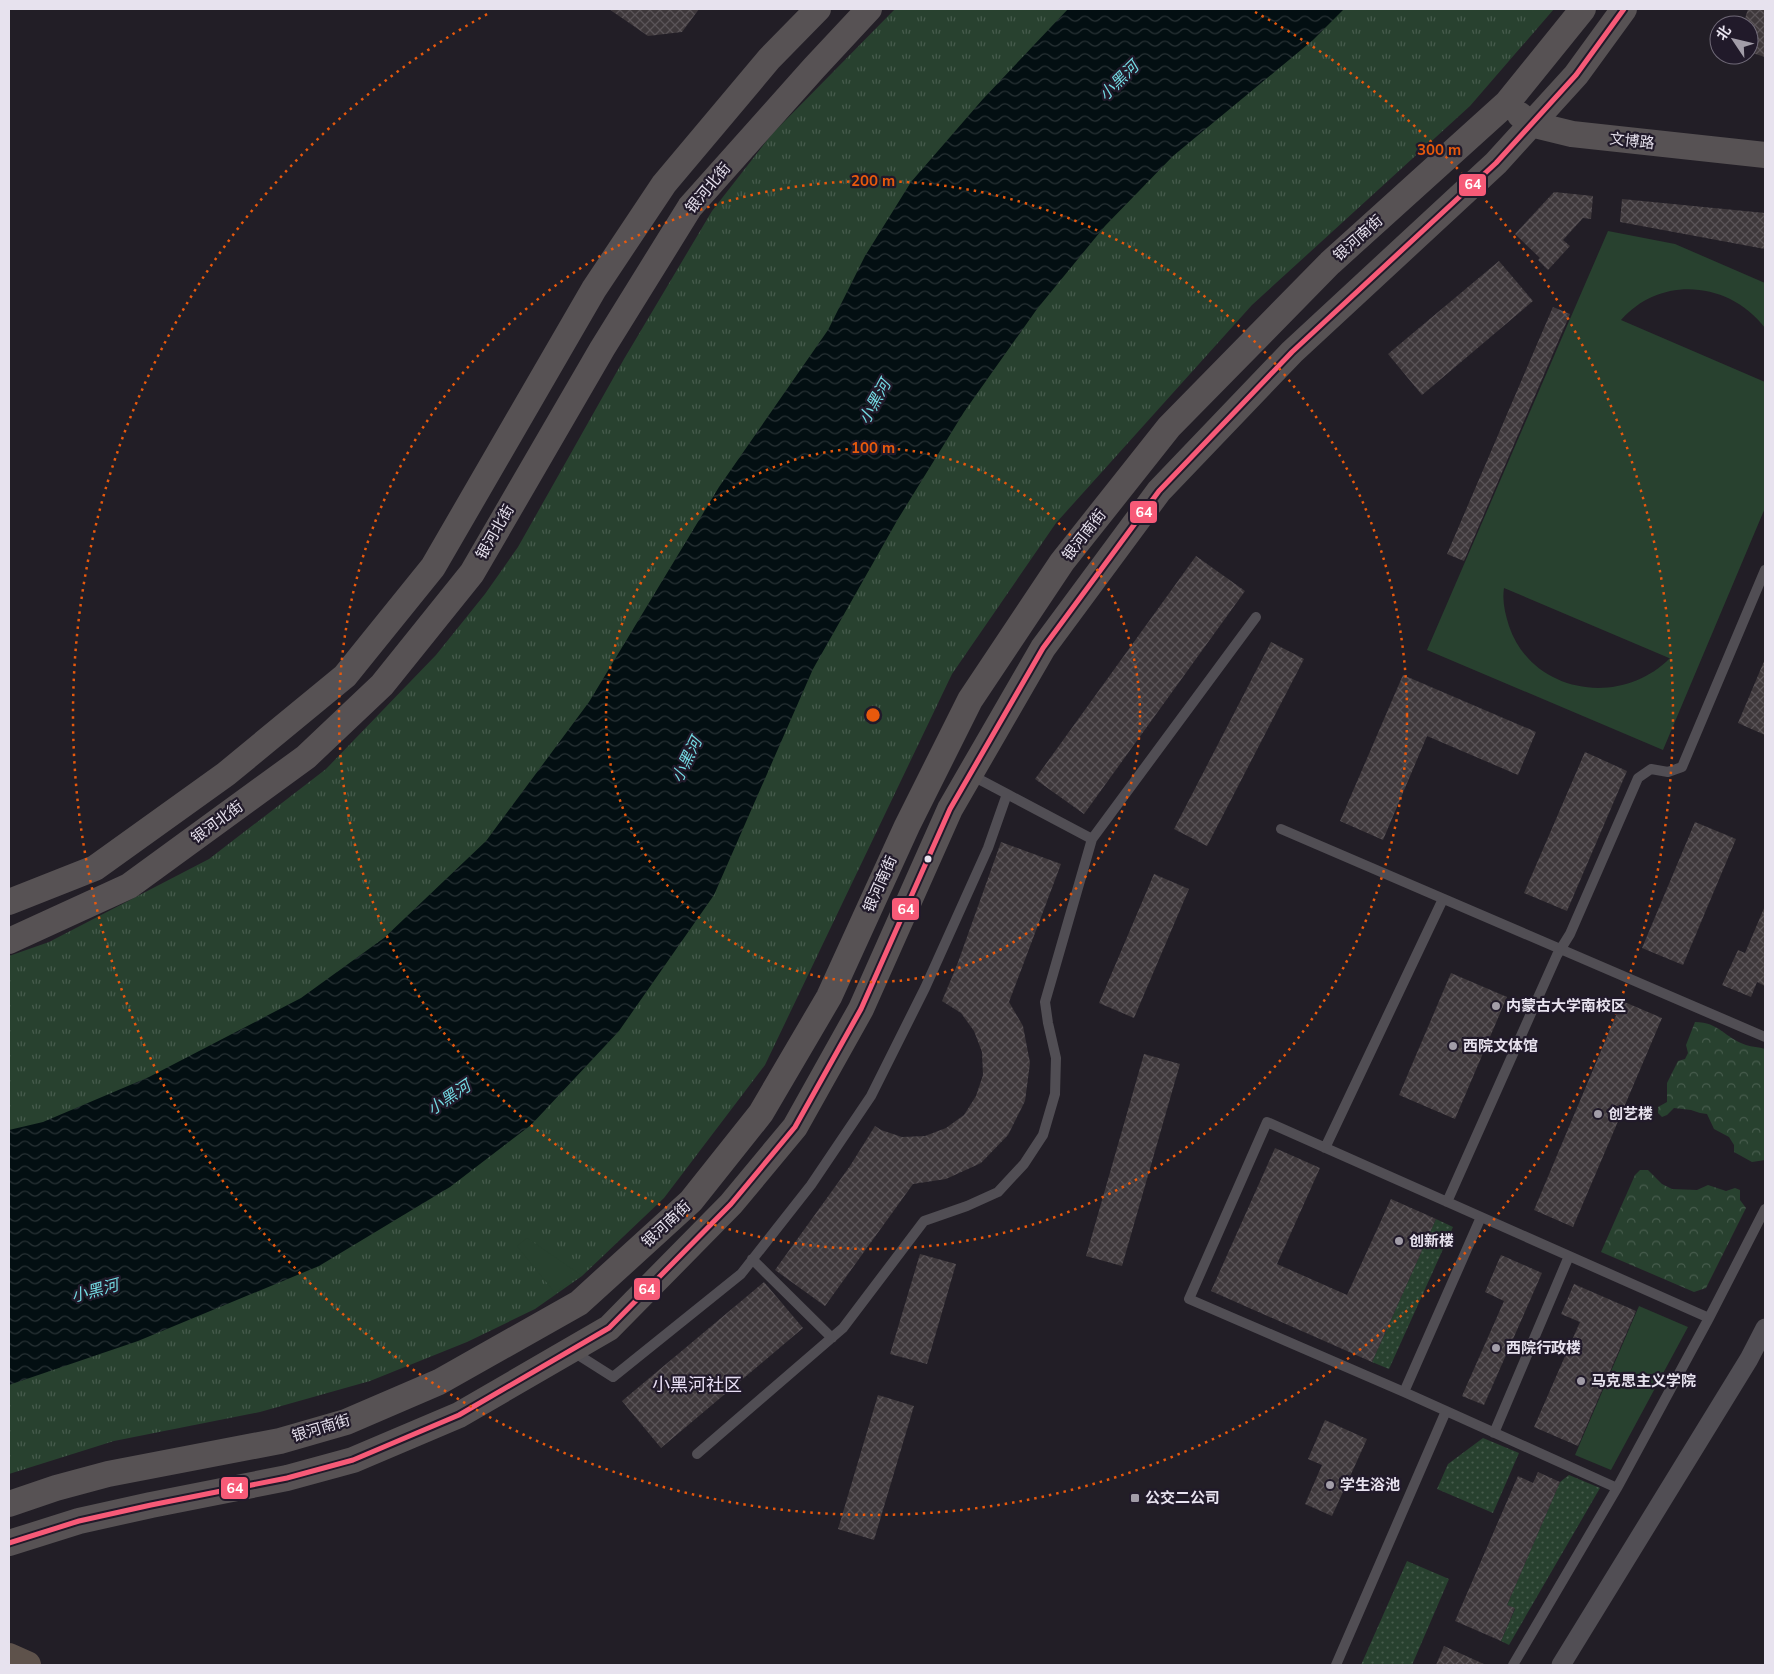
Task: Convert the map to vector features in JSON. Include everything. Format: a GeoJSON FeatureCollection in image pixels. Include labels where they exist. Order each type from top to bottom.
{"type":"FeatureCollection","features":[{"type":"Feature","properties":{"kind":"highway"},"geometry":{"type":"LineString","coordinates":[[9,1657],[27,1665]]}},
{"type":"Feature","properties":{"kind":"main road"},"geometry":{"type":"LineString","coordinates":[[9,902],[95,868],[226,774],[345,676],[433,567],[594,290],[664,184],[769,59],[818,9]]}},
{"type":"Feature","properties":{"kind":"main road","name":"银河北街"},"geometry":{"type":"LineString","coordinates":[[9,941],[129,886],[306,758],[382,685],[472,573],[602,349],[690,207],[814,68],[870,9]]}},
{"type":"Feature","properties":{"kind":"main road","name":"银河南街"},"geometry":{"type":"LineString","coordinates":[[9,1504],[56,1488],[108,1474],[280,1441],[346,1422],[439,1382],[579,1303],[691,1201],[761,1113],[829,997],[907,826],[970,700],[1062,562],[1169,427],[1330,263],[1506,103],[1583,9]]}},
{"type":"Feature","properties":{"kind":"main road","name":"银河南街"},"geometry":{"type":"LineString","coordinates":[[9,1543],[79,1521],[287,1478],[353,1460],[459,1415],[609,1328],[731,1204],[795,1127],[861,1009],[950,809],[970,774],[1043,648],[1159,491],[1292,352],[1496,162],[1576,75],[1624,9]]}},
{"type":"Feature","properties":{"kind":"main road","name":"文博路"},"geometry":{"type":"LineString","coordinates":[[1506,103],[1530,124],[1572,134],[1765,155]]}},
{"type":"Feature","properties":{"kind":"street"},"geometry":{"type":"LineString","coordinates":[[1561,1665],[1744,1368],[1765,1328]]}},
{"type":"Feature","properties":{"kind":"lane"},"geometry":{"type":"LineString","coordinates":[[1447,1202],[1561,949],[1570,934],[1638,778],[1651,769],[1668,772],[1682,768],[1765,570]]}},
{"type":"Feature","properties":{"kind":"lane"},"geometry":{"type":"LineString","coordinates":[[697,1454],[843,1328],[924,1221],[967,1206],[998,1192],[1024,1164],[1043,1135],[1055,1094],[1056,1058],[1045,1002],[1092,839],[1256,617]]}},
{"type":"Feature","properties":{"kind":"lane"},"geometry":{"type":"LineString","coordinates":[[970,774],[1092,839]]}},
{"type":"Feature","properties":{"kind":"lane"},"geometry":{"type":"LineString","coordinates":[[571,1350],[613,1377],[740,1274],[811,1185],[871,1096],[929,979],[988,848],[1007,794]]}},
{"type":"Feature","properties":{"kind":"lane"},"geometry":{"type":"LineString","coordinates":[[1281,829],[1765,1037]]}},
{"type":"Feature","properties":{"kind":"lane"},"geometry":{"type":"LineString","coordinates":[[1325,1148],[1443,899]]}},
{"type":"Feature","properties":{"kind":"lane"},"geometry":{"type":"LineString","coordinates":[[1617,1488],[1404,1392],[1189,1299],[1267,1122],[1709,1318]]}},
{"type":"Feature","properties":{"kind":"lane"},"geometry":{"type":"LineString","coordinates":[[1513,1665],[1617,1488],[1709,1318],[1765,1209]]}},
{"type":"Feature","properties":{"kind":"lane"},"geometry":{"type":"LineString","coordinates":[[1404,1392],[1481,1217]]}},
{"type":"Feature","properties":{"kind":"lane"},"geometry":{"type":"LineString","coordinates":[[1494,1432],[1569,1256]]}},
{"type":"Feature","properties":{"kind":"lane"},"geometry":{"type":"LineString","coordinates":[[752,1259],[832,1338]]}},
{"type":"Feature","properties":{"kind":"lane"},"geometry":{"type":"LineString","coordinates":[[1336,1665],[1446,1411]]}},
{"type":"Feature","properties":{"kind":"green space"},"geometry":{"type":"Polygon","coordinates":[[[895,9],[1554,9],[1470,106],[1252,305],[1056,523],[952,674],[765,1065],[664,1198],[582,1276],[535,1309],[467,1342],[370,1381],[260,1412],[114,1441],[9,1474],[9,956],[49,942],[209,859],[326,769],[436,655],[485,594],[518,547],[624,359],[712,211],[772,134],[895,9]]]}},
{"type":"Feature","properties":{"kind":"green space"},"geometry":{"type":"Polygon","coordinates":[[[1608,231],[1675,244],[1765,283],[1765,328],[1750,312],[1733,301],[1714,293],[1694,290],[1675,290],[1655,296],[1637,305],[1621,320],[1765,382],[1765,508],[1663,750],[1427,650],[1608,231]],[[1504,588],[1506,616],[1521,649],[1537,667],[1557,679],[1580,686],[1604,688],[1627,684],[1650,674],[1669,658],[1504,588]]]}},
{"type":"Feature","properties":{"kind":"green space"},"geometry":{"type":"Polygon","coordinates":[[[1695,1022],[1716,1027],[1746,1045],[1765,1049],[1765,1160],[1752,1162],[1734,1152],[1734,1145],[1729,1137],[1714,1129],[1707,1114],[1674,1108],[1662,1117],[1658,1113],[1658,1107],[1667,1102],[1667,1083],[1678,1061],[1685,1059],[1688,1053],[1686,1045],[1695,1022]]]}},
{"type":"Feature","properties":{"kind":"green space"},"geometry":{"type":"Polygon","coordinates":[[[1640,1170],[1648,1170],[1662,1184],[1672,1189],[1697,1190],[1708,1185],[1726,1191],[1735,1188],[1740,1190],[1740,1200],[1746,1208],[1706,1288],[1694,1292],[1601,1252],[1635,1175],[1640,1170]]]}},
{"type":"Feature","properties":{"kind":"green space"},"geometry":{"type":"Polygon","coordinates":[[[1436,1219],[1453,1227],[1389,1369],[1372,1362],[1436,1219]]]}},
{"type":"Feature","properties":{"kind":"green space"},"geometry":{"type":"Polygon","coordinates":[[[527,1238],[581,1275],[555,1293],[517,1246],[527,1238]]]}},
{"type":"Feature","properties":{"kind":"green space"},"geometry":{"type":"Polygon","coordinates":[[[1639,1306],[1688,1327],[1611,1470],[1575,1455],[1639,1306]]]}},
{"type":"Feature","properties":{"kind":"green space"},"geometry":{"type":"Polygon","coordinates":[[[1483,1438],[1519,1453],[1493,1513],[1437,1489],[1448,1464],[1483,1438]]]}},
{"type":"Feature","properties":{"kind":"green space"},"geometry":{"type":"Polygon","coordinates":[[[1569,1475],[1600,1488],[1509,1645],[1501,1641],[1515,1609],[1507,1605],[1560,1482],[1569,1475]]]}},
{"type":"Feature","properties":{"kind":"green space"},"geometry":{"type":"Polygon","coordinates":[[[1407,1561],[1449,1579],[1412,1665],[1361,1665],[1407,1561]]]}},
{"type":"Feature","properties":{"kind":"water","name":"小黑河"},"geometry":{"type":"Polygon","coordinates":[[[1068,9],[1344,9],[1313,40],[1173,156],[1105,226],[1037,309],[964,412],[898,519],[813,669],[714,895],[619,1031],[531,1125],[450,1187],[319,1266],[138,1341],[9,1385],[9,1130],[43,1122],[149,1077],[301,998],[384,938],[486,841],[589,702],[719,487],[828,330],[865,256],[911,182],[983,99],[1068,9]]]}},
{"type":"Feature","properties":{"kind":"building"},"geometry":{"type":"Polygon","coordinates":[[[609,9],[699,9],[682,32],[648,36],[609,9]]]}},
{"type":"Feature","properties":{"kind":"building"},"geometry":{"type":"Polygon","coordinates":[[[1748,9],[1765,9],[1765,57],[1759,55],[1759,15],[1746,15],[1748,9]]]}},
{"type":"Feature","properties":{"kind":"building"},"geometry":{"type":"Polygon","coordinates":[[[1554,192],[1593,196],[1591,219],[1583,218],[1563,240],[1570,246],[1548,270],[1538,260],[1540,258],[1515,234],[1554,192]]]}},
{"type":"Feature","properties":{"kind":"building"},"geometry":{"type":"Polygon","coordinates":[[[1622,199],[1765,213],[1765,249],[1620,222],[1622,199]]]}},
{"type":"Feature","properties":{"kind":"building"},"geometry":{"type":"Polygon","coordinates":[[[1499,261],[1533,301],[1422,395],[1388,354],[1499,261]]]}},
{"type":"Feature","properties":{"kind":"building"},"geometry":{"type":"Polygon","coordinates":[[[1553,307],[1570,314],[1464,561],[1447,554],[1553,307]]]}},
{"type":"Feature","properties":{"kind":"building"},"geometry":{"type":"Polygon","coordinates":[[[1196,556],[1245,591],[1084,814],[1035,779],[1196,556]]]}},
{"type":"Feature","properties":{"kind":"building"},"geometry":{"type":"Polygon","coordinates":[[[1271,642],[1304,659],[1207,846],[1174,829],[1271,642]]]}},
{"type":"Feature","properties":{"kind":"building"},"geometry":{"type":"Polygon","coordinates":[[[1765,659],[1765,735],[1738,723],[1765,659]]]}},
{"type":"Feature","properties":{"kind":"building"},"geometry":{"type":"Polygon","coordinates":[[[1403,675],[1536,732],[1518,775],[1427,736],[1383,840],[1340,821],[1403,675]]]}},
{"type":"Feature","properties":{"kind":"building"},"geometry":{"type":"Polygon","coordinates":[[[1585,752],[1627,771],[1567,911],[1524,893],[1585,752]]]}},
{"type":"Feature","properties":{"kind":"building"},"geometry":{"type":"Polygon","coordinates":[[[1695,822],[1736,839],[1683,965],[1642,948],[1695,822]]]}},
{"type":"Feature","properties":{"kind":"building"},"geometry":{"type":"Polygon","coordinates":[[[1001,842],[1061,864],[1009,1002],[1023,1026],[1030,1063],[1025,1101],[1008,1135],[981,1163],[946,1179],[913,1184],[825,1306],[775,1270],[850,1166],[875,1126],[902,1137],[925,1136],[946,1128],[964,1115],[976,1096],[983,1075],[982,1052],[974,1031],[961,1013],[942,1001],[957,965],[1001,842]]]}},
{"type":"Feature","properties":{"kind":"building"},"geometry":{"type":"Polygon","coordinates":[[[1154,874],[1189,889],[1134,1018],[1099,1003],[1154,874]]]}},
{"type":"Feature","properties":{"kind":"building"},"geometry":{"type":"Polygon","coordinates":[[[1765,906],[1765,986],[1757,982],[1751,997],[1722,985],[1738,950],[1745,953],[1765,906]]]}},
{"type":"Feature","properties":{"kind":"building","name":"西院文体馆"},"geometry":{"type":"Polygon","coordinates":[[[1451,973],[1507,997],[1455,1119],[1399,1095],[1451,973]]]}},
{"type":"Feature","properties":{"kind":"building","name":"创艺楼"},"geometry":{"type":"Polygon","coordinates":[[[1622,1001],[1662,1018],[1573,1227],[1534,1210],[1622,1001]]]}},
{"type":"Feature","properties":{"kind":"building"},"geometry":{"type":"Polygon","coordinates":[[[1144,1054],[1180,1064],[1122,1266],[1086,1256],[1144,1054]]]}},
{"type":"Feature","properties":{"kind":"building","name":"创新楼"},"geometry":{"type":"Polygon","coordinates":[[[1275,1148],[1320,1168],[1277,1264],[1347,1295],[1391,1199],[1436,1219],[1372,1362],[1211,1291],[1275,1148]]]}},
{"type":"Feature","properties":{"kind":"building"},"geometry":{"type":"Polygon","coordinates":[[[920,1254],[956,1264],[927,1364],[890,1354],[920,1254]]]}},
{"type":"Feature","properties":{"kind":"building","name":"西院行政楼"},"geometry":{"type":"Polygon","coordinates":[[[1501,1255],[1542,1273],[1484,1405],[1462,1396],[1504,1301],[1485,1292],[1501,1255]]]}},
{"type":"Feature","properties":{"kind":"building"},"geometry":{"type":"Polygon","coordinates":[[[764,1282],[803,1328],[661,1448],[622,1401],[764,1282]]]}},
{"type":"Feature","properties":{"kind":"building"},"geometry":{"type":"Polygon","coordinates":[[[1574,1284],[1636,1311],[1578,1446],[1534,1427],[1580,1322],[1561,1314],[1574,1284]]]}},
{"type":"Feature","properties":{"kind":"building"},"geometry":{"type":"Polygon","coordinates":[[[878,1395],[914,1406],[874,1540],[838,1529],[878,1395]]]}},
{"type":"Feature","properties":{"kind":"building","name":"学生浴池"},"geometry":{"type":"Polygon","coordinates":[[[1325,1420],[1367,1439],[1332,1516],[1305,1504],[1322,1465],[1308,1459],[1325,1420]]]}},
{"type":"Feature","properties":{"kind":"building"},"geometry":{"type":"Polygon","coordinates":[[[1538,1472],[1560,1482],[1507,1605],[1515,1608],[1501,1641],[1455,1621],[1518,1476],[1533,1483],[1538,1472]]]}},
{"type":"Feature","properties":{"kind":"building"},"geometry":{"type":"Polygon","coordinates":[[[1444,1646],[1486,1665],[1436,1665],[1444,1646]]]}},
{"type":"Feature","properties":{"kind":"transit line","name":"64"},"geometry":{"type":"LineString","coordinates":[[9,1543],[79,1521],[287,1478],[353,1460],[459,1415],[609,1328],[731,1204],[795,1127],[861,1009],[950,809],[1043,648],[1159,491],[1292,352],[1496,163],[1576,75],[1624,9]]}},
{"type":"Feature","properties":{"kind":"place","name":"内蒙古大学南校区"},"geometry":{"type":"Point","coordinates":[1496,1006]}},
{"type":"Feature","properties":{"kind":"place","name":"西院文体馆"},"geometry":{"type":"Point","coordinates":[1453,1046]}},
{"type":"Feature","properties":{"kind":"place","name":"创艺楼"},"geometry":{"type":"Point","coordinates":[1598,1114]}},
{"type":"Feature","properties":{"kind":"place","name":"创新楼"},"geometry":{"type":"Point","coordinates":[1399,1241]}},
{"type":"Feature","properties":{"kind":"place","name":"西院行政楼"},"geometry":{"type":"Point","coordinates":[1496,1348]}},
{"type":"Feature","properties":{"kind":"place","name":"马克思主义学院"},"geometry":{"type":"Point","coordinates":[1581,1381]}},
{"type":"Feature","properties":{"kind":"place","name":"学生浴池"},"geometry":{"type":"Point","coordinates":[1330,1485]}},
{"type":"Feature","properties":{"kind":"place","name":"公交二公司"},"geometry":{"type":"Point","coordinates":[1135,1498]}},
{"type":"Feature","properties":{"kind":"district","name":"小黑河社区"},"geometry":{"type":"Point","coordinates":[697,1385]}}]}
